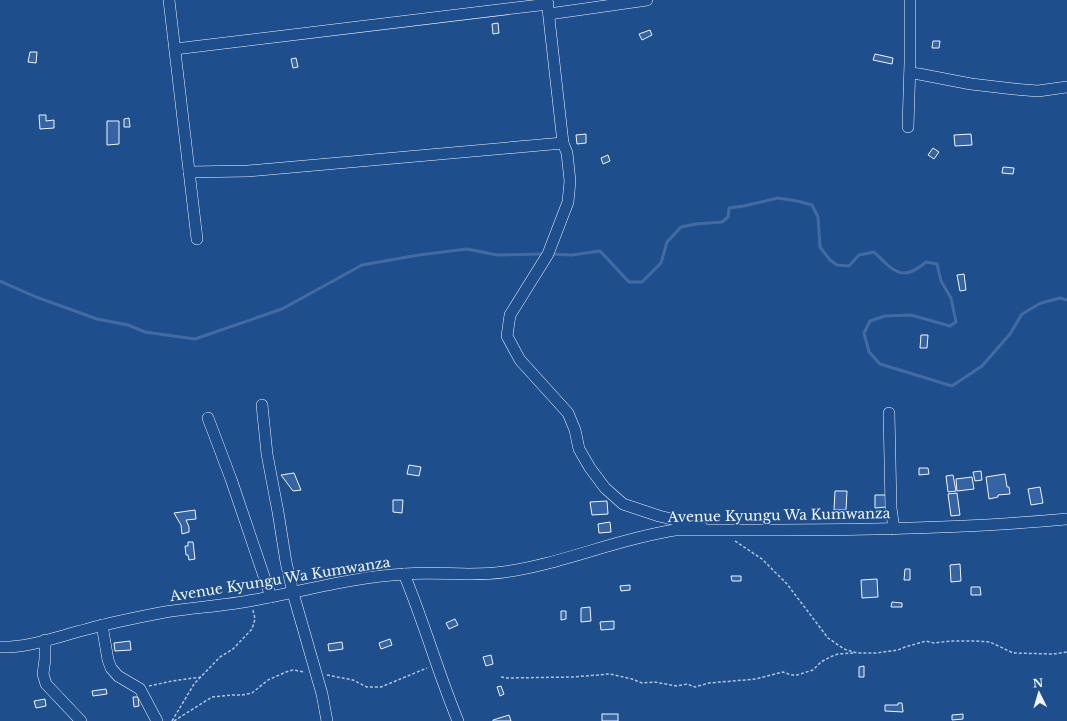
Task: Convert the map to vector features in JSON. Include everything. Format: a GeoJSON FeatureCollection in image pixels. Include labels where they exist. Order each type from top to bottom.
{"type":"FeatureCollection","features":[{"type":"Feature","properties":{"kind":"street"},"geometry":{"type":"LineString","coordinates":[[169,0],[176,49],[197,238]]}},
{"type":"Feature","properties":{"kind":"street"},"geometry":{"type":"LineString","coordinates":[[176,49],[548,6],[647,0]]}},
{"type":"Feature","properties":{"kind":"street"},"geometry":{"type":"LineString","coordinates":[[908,127],[910,0]]}},
{"type":"Feature","properties":{"kind":"street"},"geometry":{"type":"LineString","coordinates":[[548,6],[563,142],[567,153],[570,181],[568,202],[548,254],[510,315],[507,336],[520,360],[568,413],[575,430],[579,449],[590,468],[605,488],[623,504],[659,516],[718,530]]}},
{"type":"Feature","properties":{"kind":"street"},"geometry":{"type":"LineString","coordinates":[[910,73],[1014,90],[1038,91],[1067,87]]}},
{"type":"Feature","properties":{"kind":"street"},"geometry":{"type":"LineString","coordinates":[[189,172],[248,171],[563,142]]}},
{"type":"Feature","properties":{"kind":"street"},"geometry":{"type":"LineString","coordinates":[[262,405],[267,454],[286,562],[293,593],[322,694],[327,721]]}},
{"type":"Feature","properties":{"kind":"street"},"geometry":{"type":"LineString","coordinates":[[889,414],[891,508],[894,529]]}},
{"type":"Feature","properties":{"kind":"street"},"geometry":{"type":"LineString","coordinates":[[208,418],[231,479],[271,597]]}},
{"type":"Feature","properties":{"kind":"street","name":"Avenue Kyungu Wa Kumwanza"},"geometry":{"type":"LineString","coordinates":[[0,647],[12,647],[102,625],[167,612],[251,601],[293,593],[330,583],[404,574],[502,573],[536,567],[651,534],[674,530],[894,529],[1067,520]]}},
{"type":"Feature","properties":{"kind":"street"},"geometry":{"type":"LineString","coordinates":[[404,574],[415,600],[436,664],[458,721]]}},
{"type":"Feature","properties":{"kind":"street"},"geometry":{"type":"LineString","coordinates":[[102,625],[108,660],[111,668],[118,676],[140,689],[157,721]]}},
{"type":"Feature","properties":{"kind":"street"},"geometry":{"type":"LineString","coordinates":[[45,640],[43,674],[46,684],[81,721]]}},
{"type":"Feature","properties":{"kind":"path"},"geometry":{"type":"LineString","coordinates":[[718,530],[762,559],[787,584],[828,638],[844,649],[857,653]]}},
{"type":"Feature","properties":{"kind":"path"},"geometry":{"type":"LineString","coordinates":[[173,721],[194,684],[220,657],[233,649],[252,629],[255,619],[251,601]]}},
{"type":"Feature","properties":{"kind":"path"},"geometry":{"type":"LineString","coordinates":[[501,677],[573,677],[610,674],[642,683],[654,682],[677,686],[687,684],[696,687],[710,683],[756,679],[783,672],[791,675],[797,675],[813,670],[822,662],[838,654],[876,653],[898,650],[905,646],[926,641],[934,643],[957,641],[990,642],[1013,653],[1053,654],[1067,652]]}},
{"type":"Feature","properties":{"kind":"path"},"geometry":{"type":"LineString","coordinates":[[173,721],[212,697],[252,693],[268,680],[293,670],[353,680],[367,687],[381,687],[436,664]]}},
{"type":"Feature","properties":{"kind":"path"},"geometry":{"type":"LineString","coordinates":[[140,689],[172,681],[201,677]]}},
{"type":"Feature","properties":{"kind":"building"},"geometry":{"type":"Polygon","coordinates":[[[498,23],[499,33],[493,34],[492,24],[498,23]]]}},
{"type":"Feature","properties":{"kind":"building"},"geometry":{"type":"Polygon","coordinates":[[[650,30],[652,35],[642,40],[639,34],[650,30]]]}},
{"type":"Feature","properties":{"kind":"building"},"geometry":{"type":"Polygon","coordinates":[[[933,41],[940,41],[939,48],[932,48],[933,41]]]}},
{"type":"Feature","properties":{"kind":"building"},"geometry":{"type":"Polygon","coordinates":[[[30,52],[37,52],[36,63],[28,62],[30,52]]]}},
{"type":"Feature","properties":{"kind":"building"},"geometry":{"type":"Polygon","coordinates":[[[875,54],[893,58],[892,64],[873,60],[875,54]]]}},
{"type":"Feature","properties":{"kind":"building"},"geometry":{"type":"Polygon","coordinates":[[[296,58],[298,67],[293,68],[291,59],[296,58]]]}},
{"type":"Feature","properties":{"kind":"building"},"geometry":{"type":"Polygon","coordinates":[[[39,115],[46,115],[46,121],[54,120],[54,128],[40,129],[39,115]]]}},
{"type":"Feature","properties":{"kind":"building"},"geometry":{"type":"Polygon","coordinates":[[[129,118],[130,127],[124,127],[124,119],[129,118]]]}},
{"type":"Feature","properties":{"kind":"building"},"geometry":{"type":"Polygon","coordinates":[[[107,121],[119,121],[119,144],[107,145],[107,121]]]}},
{"type":"Feature","properties":{"kind":"building"},"geometry":{"type":"Polygon","coordinates":[[[586,134],[586,143],[577,144],[576,135],[586,134]]]}},
{"type":"Feature","properties":{"kind":"building"},"geometry":{"type":"Polygon","coordinates":[[[971,134],[972,145],[955,146],[954,135],[971,134]]]}},
{"type":"Feature","properties":{"kind":"building"},"geometry":{"type":"Polygon","coordinates":[[[933,148],[939,152],[934,159],[928,155],[933,148]]]}},
{"type":"Feature","properties":{"kind":"building"},"geometry":{"type":"Polygon","coordinates":[[[608,155],[610,161],[603,164],[601,158],[608,155]]]}},
{"type":"Feature","properties":{"kind":"building"},"geometry":{"type":"Polygon","coordinates":[[[1003,167],[1014,168],[1013,174],[1002,173],[1003,167]]]}},
{"type":"Feature","properties":{"kind":"building"},"geometry":{"type":"Polygon","coordinates":[[[964,274],[966,290],[960,291],[957,275],[964,274]]]}},
{"type":"Feature","properties":{"kind":"building"},"geometry":{"type":"Polygon","coordinates":[[[921,335],[928,335],[927,348],[920,348],[921,335]]]}},
{"type":"Feature","properties":{"kind":"building"},"geometry":{"type":"Polygon","coordinates":[[[409,465],[421,467],[419,476],[407,474],[409,465]]]}},
{"type":"Feature","properties":{"kind":"building"},"geometry":{"type":"Polygon","coordinates":[[[919,468],[928,468],[929,474],[919,475],[919,468]]]}},
{"type":"Feature","properties":{"kind":"building"},"geometry":{"type":"Polygon","coordinates":[[[981,471],[982,480],[975,481],[973,472],[981,471]]]}},
{"type":"Feature","properties":{"kind":"building"},"geometry":{"type":"Polygon","coordinates":[[[294,473],[301,490],[293,491],[281,475],[294,473]]]}},
{"type":"Feature","properties":{"kind":"building"},"geometry":{"type":"Polygon","coordinates":[[[1005,474],[1007,487],[1009,487],[1010,494],[998,495],[998,497],[989,499],[986,477],[1005,474]]]}},
{"type":"Feature","properties":{"kind":"building"},"geometry":{"type":"Polygon","coordinates":[[[953,475],[956,491],[948,492],[946,476],[953,475]]]}},
{"type":"Feature","properties":{"kind":"building"},"geometry":{"type":"Polygon","coordinates":[[[972,477],[974,489],[957,491],[956,479],[972,477]]]}},
{"type":"Feature","properties":{"kind":"building"},"geometry":{"type":"Polygon","coordinates":[[[1040,487],[1043,503],[1031,505],[1028,489],[1040,487]]]}},
{"type":"Feature","properties":{"kind":"building"},"geometry":{"type":"Polygon","coordinates":[[[835,491],[847,491],[846,510],[834,510],[835,491]]]}},
{"type":"Feature","properties":{"kind":"building"},"geometry":{"type":"Polygon","coordinates":[[[957,493],[960,515],[951,516],[948,494],[957,493]]]}},
{"type":"Feature","properties":{"kind":"building"},"geometry":{"type":"Polygon","coordinates":[[[875,495],[886,495],[886,507],[875,508],[875,495]]]}},
{"type":"Feature","properties":{"kind":"building"},"geometry":{"type":"Polygon","coordinates":[[[393,500],[403,500],[402,513],[393,512],[393,500]]]}},
{"type":"Feature","properties":{"kind":"building"},"geometry":{"type":"Polygon","coordinates":[[[607,501],[608,514],[592,515],[590,502],[607,501]]]}},
{"type":"Feature","properties":{"kind":"building"},"geometry":{"type":"Polygon","coordinates":[[[195,510],[196,519],[186,520],[189,527],[189,532],[182,534],[181,525],[174,513],[195,510]]]}},
{"type":"Feature","properties":{"kind":"building"},"geometry":{"type":"Polygon","coordinates":[[[610,522],[611,532],[599,533],[598,524],[610,522]]]}},
{"type":"Feature","properties":{"kind":"building"},"geometry":{"type":"Polygon","coordinates":[[[188,542],[193,542],[195,559],[189,560],[188,555],[186,555],[185,546],[188,546],[188,542]]]}},
{"type":"Feature","properties":{"kind":"building"},"geometry":{"type":"Polygon","coordinates":[[[960,564],[961,581],[951,582],[950,565],[960,564]]]}},
{"type":"Feature","properties":{"kind":"building"},"geometry":{"type":"Polygon","coordinates":[[[905,569],[910,569],[910,580],[904,580],[905,569]]]}},
{"type":"Feature","properties":{"kind":"building"},"geometry":{"type":"Polygon","coordinates":[[[731,576],[741,576],[741,581],[732,581],[731,576]]]}},
{"type":"Feature","properties":{"kind":"building"},"geometry":{"type":"Polygon","coordinates":[[[877,579],[878,597],[862,598],[861,580],[877,579]]]}},
{"type":"Feature","properties":{"kind":"building"},"geometry":{"type":"Polygon","coordinates":[[[630,585],[630,590],[621,591],[620,586],[630,585]]]}},
{"type":"Feature","properties":{"kind":"building"},"geometry":{"type":"Polygon","coordinates":[[[971,587],[980,587],[981,595],[971,595],[971,587]]]}},
{"type":"Feature","properties":{"kind":"building"},"geometry":{"type":"Polygon","coordinates":[[[892,602],[902,603],[902,607],[891,607],[892,602]]]}},
{"type":"Feature","properties":{"kind":"building"},"geometry":{"type":"Polygon","coordinates":[[[590,607],[591,621],[581,622],[581,608],[590,607]]]}},
{"type":"Feature","properties":{"kind":"building"},"geometry":{"type":"Polygon","coordinates":[[[561,611],[566,611],[566,619],[561,620],[561,611]]]}},
{"type":"Feature","properties":{"kind":"building"},"geometry":{"type":"Polygon","coordinates":[[[455,619],[458,625],[449,629],[446,623],[455,619]]]}},
{"type":"Feature","properties":{"kind":"building"},"geometry":{"type":"Polygon","coordinates":[[[614,621],[614,629],[601,630],[600,622],[614,621]]]}},
{"type":"Feature","properties":{"kind":"building"},"geometry":{"type":"Polygon","coordinates":[[[390,639],[392,645],[381,649],[379,643],[390,639]]]}},
{"type":"Feature","properties":{"kind":"building"},"geometry":{"type":"Polygon","coordinates":[[[130,641],[131,650],[115,651],[114,643],[130,641]]]}},
{"type":"Feature","properties":{"kind":"building"},"geometry":{"type":"Polygon","coordinates":[[[342,642],[343,649],[329,651],[328,644],[342,642]]]}},
{"type":"Feature","properties":{"kind":"building"},"geometry":{"type":"Polygon","coordinates":[[[491,655],[493,664],[486,666],[483,657],[491,655]]]}},
{"type":"Feature","properties":{"kind":"building"},"geometry":{"type":"Polygon","coordinates":[[[864,666],[864,677],[859,677],[859,667],[864,666]]]}},
{"type":"Feature","properties":{"kind":"building"},"geometry":{"type":"Polygon","coordinates":[[[501,686],[504,694],[500,696],[497,687],[501,686]]]}},
{"type":"Feature","properties":{"kind":"building"},"geometry":{"type":"Polygon","coordinates":[[[106,689],[107,694],[93,696],[92,691],[106,689]]]}},
{"type":"Feature","properties":{"kind":"building"},"geometry":{"type":"Polygon","coordinates":[[[133,697],[138,697],[139,706],[134,707],[133,697]]]}},
{"type":"Feature","properties":{"kind":"building"},"geometry":{"type":"Polygon","coordinates":[[[45,699],[46,706],[36,708],[34,701],[45,699]]]}},
{"type":"Feature","properties":{"kind":"building"},"geometry":{"type":"Polygon","coordinates":[[[898,703],[902,703],[903,712],[885,711],[885,705],[898,705],[898,703]]]}},
{"type":"Feature","properties":{"kind":"building"},"geometry":{"type":"Polygon","coordinates":[[[602,714],[618,714],[618,721],[602,721],[602,714]]]}},
{"type":"Feature","properties":{"kind":"building"},"geometry":{"type":"Polygon","coordinates":[[[963,714],[963,719],[952,720],[952,715],[963,714]]]}},
{"type":"Feature","properties":{"kind":"building"},"geometry":{"type":"Polygon","coordinates":[[[509,715],[511,721],[493,721],[493,720],[509,715]]]}},
{"type":"Feature","properties":{"kind":"waterway"},"geometry":{"type":"LineString","coordinates":[[550,254],[572,255],[600,251],[629,282],[642,282],[661,263],[667,242],[681,227],[722,222],[728,217],[729,208],[778,198],[812,205],[818,217],[820,247],[830,260],[837,265],[849,266],[859,255],[874,252],[887,265],[898,272],[911,272],[926,262],[937,264],[941,281],[951,298],[956,322],[950,326],[911,315],[885,316],[870,321],[864,333],[869,352],[880,364],[952,386],[982,366],[1010,334],[1022,314],[1041,303],[1060,298],[1067,300]]}},
{"type":"Feature","properties":{"kind":"waterway"},"geometry":{"type":"LineString","coordinates":[[0,281],[36,297],[97,319],[128,325],[145,332],[195,339],[282,309],[362,265],[419,255],[467,249],[497,255],[544,254]]}}]}
